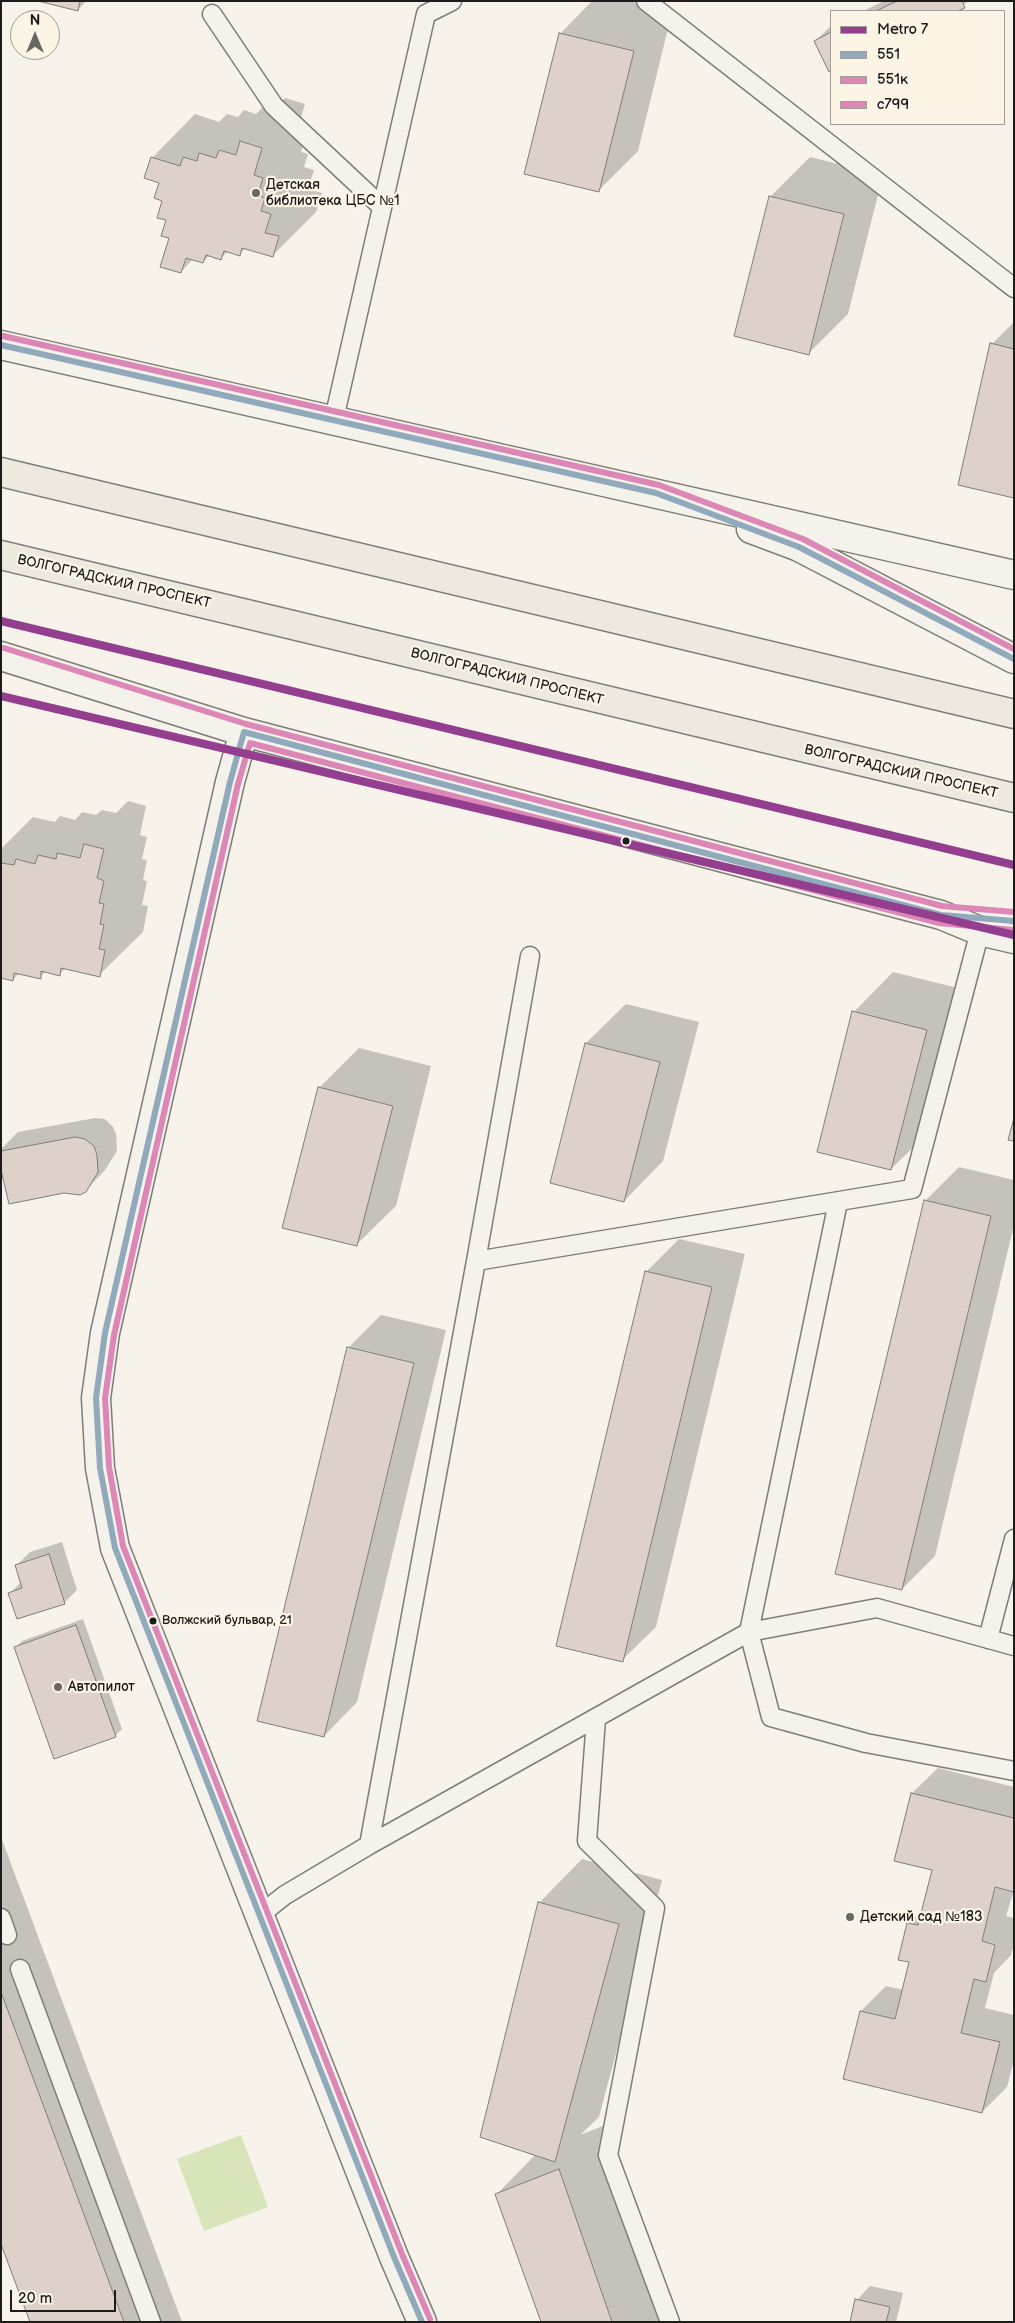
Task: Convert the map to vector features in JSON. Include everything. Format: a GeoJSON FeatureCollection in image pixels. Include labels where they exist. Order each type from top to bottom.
{"type":"FeatureCollection","features":[{"type":"Feature","properties":{"kind":"main road"},"geometry":{"type":"LineString","coordinates":[[1,345],[334,419],[1014,575]]}},
{"type":"Feature","properties":{"kind":"main road"},"geometry":{"type":"LineString","coordinates":[[1,472],[1014,714]]}},
{"type":"Feature","properties":{"kind":"main road"},"geometry":{"type":"LineString","coordinates":[[656,493],[799,547],[1014,659]]}},
{"type":"Feature","properties":{"kind":"main road","name":"ВОЛГОГРАДСКИЙ ПРОСПЕКТ"},"geometry":{"type":"LineString","coordinates":[[1,555],[1014,798]]}},
{"type":"Feature","properties":{"kind":"main road"},"geometry":{"type":"LineString","coordinates":[[1,656],[244,732],[941,915],[980,931],[1014,939]]}},
{"type":"Feature","properties":{"kind":"main road"},"geometry":{"type":"LineString","coordinates":[[244,732],[230,782],[105,1333],[96,1398],[100,1468],[116,1548],[394,2257],[422,2322]]}},
{"type":"Feature","properties":{"kind":"main road"},"geometry":{"type":"LineString","coordinates":[[941,915],[1014,920]]}},
{"type":"Feature","properties":{"kind":"lane"},"geometry":{"type":"LineString","coordinates":[[334,419],[428,7],[452,1]]}},
{"type":"Feature","properties":{"kind":"lane"},"geometry":{"type":"LineString","coordinates":[[646,1],[1014,288]]}},
{"type":"Feature","properties":{"kind":"lane"},"geometry":{"type":"LineString","coordinates":[[212,14],[274,106],[382,207]]}},
{"type":"Feature","properties":{"kind":"lane"},"geometry":{"type":"LineString","coordinates":[[476,1260],[912,1189],[980,931]]}},
{"type":"Feature","properties":{"kind":"lane"},"geometry":{"type":"LineString","coordinates":[[369,1845],[530,956]]}},
{"type":"Feature","properties":{"kind":"lane"},"geometry":{"type":"LineString","coordinates":[[838,1202],[749,1632],[771,1717],[866,1743],[1014,1771]]}},
{"type":"Feature","properties":{"kind":"lane"},"geometry":{"type":"LineString","coordinates":[[988,1638],[1014,1539]]}},
{"type":"Feature","properties":{"kind":"lane"},"geometry":{"type":"LineString","coordinates":[[261,1914],[285,1895],[369,1845],[749,1632],[877,1608],[1014,1646]]}},
{"type":"Feature","properties":{"kind":"lane"},"geometry":{"type":"LineString","coordinates":[[596,1719],[587,1841],[655,1908],[608,2155],[670,2322]]}},
{"type":"Feature","properties":{"kind":"lane"},"geometry":{"type":"LineString","coordinates":[[1,1918],[7,1935]]}},
{"type":"Feature","properties":{"kind":"lane"},"geometry":{"type":"LineString","coordinates":[[20,1969],[152,2322]]}},
{"type":"Feature","properties":{"kind":"green space"},"geometry":{"type":"Polygon","coordinates":[[[241,2135],[268,2207],[204,2231],[177,2159],[241,2135]]]}},
{"type":"Feature","properties":{"kind":"building"},"geometry":{"type":"Polygon","coordinates":[[[38,1],[80,1],[78,11],[38,1]]]}},
{"type":"Feature","properties":{"kind":"building"},"geometry":{"type":"Polygon","coordinates":[[[897,1],[962,1],[965,8],[960,10],[878,10],[897,1]]]}},
{"type":"Feature","properties":{"kind":"building"},"geometry":{"type":"Polygon","coordinates":[[[559,33],[634,51],[599,192],[524,174],[559,33]]]}},
{"type":"Feature","properties":{"kind":"building"},"geometry":{"type":"Polygon","coordinates":[[[830,33],[830,72],[829,72],[814,41],[830,33]]]}},
{"type":"Feature","properties":{"kind":"building"},"geometry":{"type":"Polygon","coordinates":[[[240,141],[262,148],[254,175],[263,178],[258,195],[265,198],[261,211],[271,214],[265,233],[279,236],[273,257],[242,248],[240,256],[224,251],[221,260],[206,255],[203,263],[186,258],[181,273],[160,267],[169,238],[161,236],[166,220],[157,218],[162,201],[154,198],[159,183],[144,178],[151,157],[180,166],[183,157],[197,161],[199,153],[216,158],[219,150],[236,155],[240,141]]]}},
{"type":"Feature","properties":{"kind":"building"},"geometry":{"type":"Polygon","coordinates":[[[769,196],[844,214],[809,355],[734,336],[769,196]]]}},
{"type":"Feature","properties":{"kind":"building"},"geometry":{"type":"Polygon","coordinates":[[[990,343],[1014,349],[1014,498],[958,485],[990,343]]]}},
{"type":"Feature","properties":{"kind":"building"},"geometry":{"type":"Polygon","coordinates":[[[84,844],[104,849],[97,878],[104,881],[99,903],[104,904],[100,924],[104,925],[99,949],[105,950],[100,977],[61,968],[60,976],[41,971],[41,979],[14,973],[13,981],[1,978],[1,863],[14,865],[16,859],[35,864],[38,855],[56,859],[57,853],[80,858],[84,844]]]}},
{"type":"Feature","properties":{"kind":"building"},"geometry":{"type":"Polygon","coordinates":[[[852,1011],[927,1030],[891,1170],[817,1152],[852,1011]]]}},
{"type":"Feature","properties":{"kind":"building"},"geometry":{"type":"Polygon","coordinates":[[[585,1043],[660,1062],[624,1202],[550,1183],[585,1043]]]}},
{"type":"Feature","properties":{"kind":"building"},"geometry":{"type":"Polygon","coordinates":[[[318,1087],[393,1106],[357,1246],[282,1228],[318,1087]]]}},
{"type":"Feature","properties":{"kind":"building"},"geometry":{"type":"Polygon","coordinates":[[[1014,1118],[1014,1141],[1008,1140],[1014,1118]]]}},
{"type":"Feature","properties":{"kind":"building"},"geometry":{"type":"Polygon","coordinates":[[[75,1137],[85,1139],[94,1146],[97,1155],[98,1172],[86,1192],[80,1195],[64,1193],[9,1204],[1,1170],[1,1151],[75,1137]]]}},
{"type":"Feature","properties":{"kind":"building"},"geometry":{"type":"Polygon","coordinates":[[[924,1200],[991,1216],[902,1590],[835,1574],[924,1200]]]}},
{"type":"Feature","properties":{"kind":"building"},"geometry":{"type":"Polygon","coordinates":[[[645,1271],[712,1287],[623,1662],[556,1646],[645,1271]]]}},
{"type":"Feature","properties":{"kind":"building"},"geometry":{"type":"Polygon","coordinates":[[[347,1347],[414,1363],[324,1737],[257,1721],[347,1347]]]}},
{"type":"Feature","properties":{"kind":"building"},"geometry":{"type":"Polygon","coordinates":[[[49,1554],[65,1604],[17,1619],[8,1593],[22,1588],[15,1565],[49,1554]]]}},
{"type":"Feature","properties":{"kind":"building"},"geometry":{"type":"Polygon","coordinates":[[[76,1625],[116,1737],[54,1759],[14,1647],[76,1625]]]}},
{"type":"Feature","properties":{"kind":"building"},"geometry":{"type":"Polygon","coordinates":[[[911,1793],[1014,1818],[1014,1892],[995,1887],[982,1941],[995,1945],[986,1982],[974,1979],[961,2033],[1000,2042],[982,2113],[843,2079],[860,2011],[895,2019],[909,1962],[898,1960],[907,1923],[918,1925],[932,1870],[894,1861],[911,1793]]]}},
{"type":"Feature","properties":{"kind":"building"},"geometry":{"type":"Polygon","coordinates":[[[538,1902],[619,1924],[555,2162],[480,2137],[538,1902]]]}},
{"type":"Feature","properties":{"kind":"building"},"geometry":{"type":"Polygon","coordinates":[[[1,1992],[124,2322],[30,2322],[1,2244],[1,1992]]]}},
{"type":"Feature","properties":{"kind":"building"},"geometry":{"type":"Polygon","coordinates":[[[559,2169],[612,2322],[541,2322],[495,2194],[559,2169]]]}},
{"type":"Feature","properties":{"kind":"building"},"geometry":{"type":"Polygon","coordinates":[[[855,2299],[890,2307],[886,2322],[850,2322],[855,2299]]]}},
{"type":"Feature","properties":{"kind":"metro line","name":"7"},"geometry":{"type":"LineString","coordinates":[[1,621],[1014,865]]}},
{"type":"Feature","properties":{"kind":"metro line","name":"7"},"geometry":{"type":"LineString","coordinates":[[1,696],[1014,935]]}},
{"type":"Feature","properties":{"kind":"transit line","name":"с799"},"geometry":{"type":"LineString","coordinates":[[3,336],[659,485],[803,539],[1014,649]]}},
{"type":"Feature","properties":{"kind":"transit line","name":"551"},"geometry":{"type":"LineString","coordinates":[[1,345],[656,493],[799,547],[1014,659]]}},
{"type":"Feature","properties":{"kind":"transit line","name":"с799"},"geometry":{"type":"LineString","coordinates":[[4,648],[246,724],[942,906],[1014,912]]}},
{"type":"Feature","properties":{"kind":"transit line","name":"551"},"geometry":{"type":"LineString","coordinates":[[422,2322],[394,2257],[115,1548],[100,1468],[96,1398],[105,1333],[230,782],[244,732],[941,915],[1014,921]]}},
{"type":"Feature","properties":{"kind":"transit line","name":"551к"},"geometry":{"type":"LineString","coordinates":[[430,2319],[402,2254],[123,1546],[109,1467],[105,1398],[114,1335],[238,784],[250,743],[939,923],[1013,930]]}},
{"type":"Feature","properties":{"kind":"place","name":"Детская библиотека ЦБС №1"},"geometry":{"type":"Point","coordinates":[256,193]}},
{"type":"Feature","properties":{"kind":"place","name":"Волжский бульвар, 21"},"geometry":{"type":"Point","coordinates":[153,1621]}},
{"type":"Feature","properties":{"kind":"place","name":"Автопилот"},"geometry":{"type":"Point","coordinates":[58,1687]}},
{"type":"Feature","properties":{"kind":"place","name":"Детский сад №183"},"geometry":{"type":"Point","coordinates":[850,1917]}}]}
